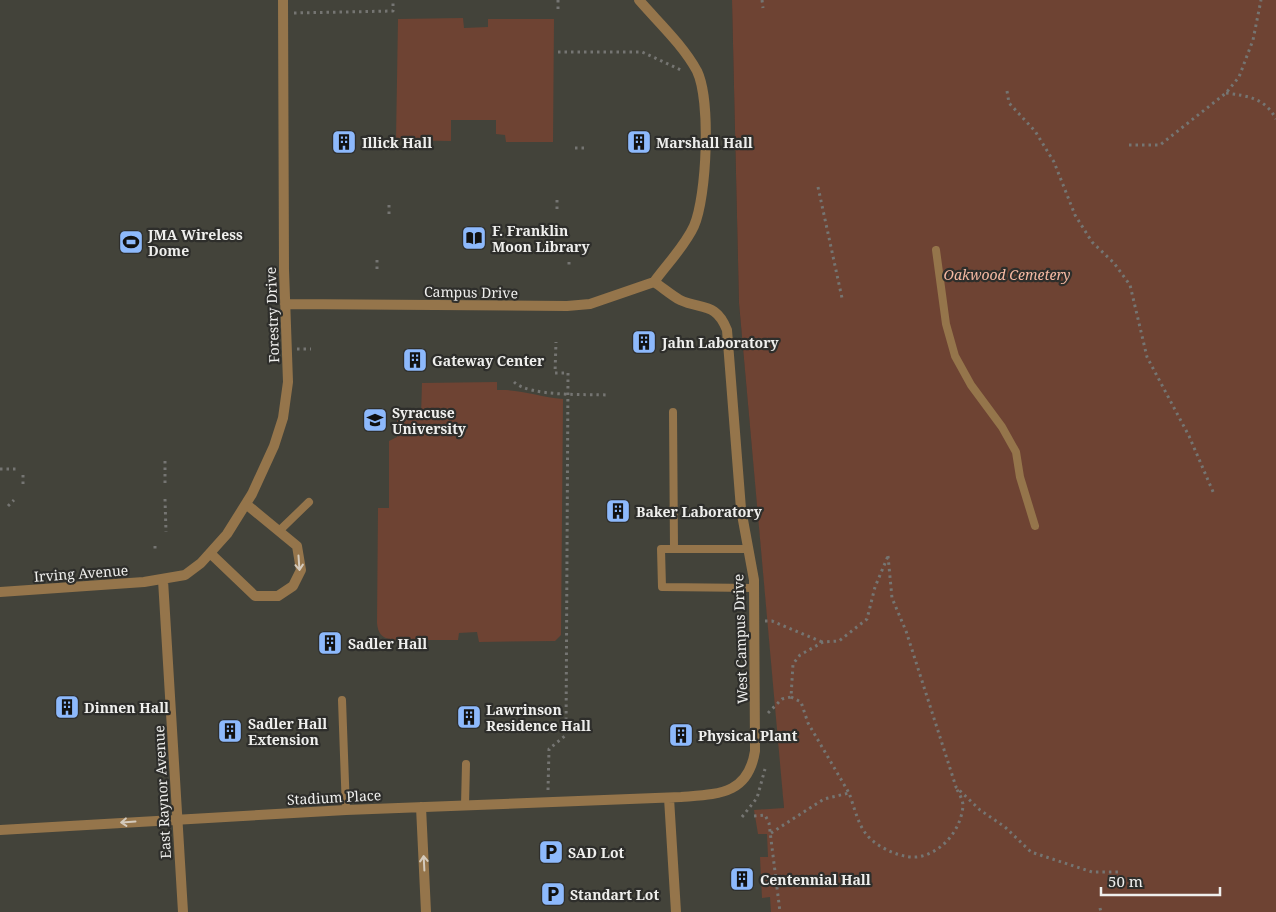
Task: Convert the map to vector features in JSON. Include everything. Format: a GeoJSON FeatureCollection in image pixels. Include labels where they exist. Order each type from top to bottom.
{"type":"FeatureCollection","features":[{"type":"Feature","properties":{"kind":"street","name":"Forestry Drive"},"geometry":{"type":"LineString","coordinates":[[163,580],[192,571],[227,534],[246,504],[274,446],[283,418],[288,382],[285,304],[283,0]]}},
{"type":"Feature","properties":{"kind":"street"},"geometry":{"type":"LineString","coordinates":[[639,0],[688,56],[704,91],[705,160],[700,207],[694,226],[654,282]]}},
{"type":"Feature","properties":{"kind":"street","name":"Campus Drive"},"geometry":{"type":"LineString","coordinates":[[285,304],[567,306],[590,304],[654,282]]}},
{"type":"Feature","properties":{"kind":"street","name":"West Campus Drive"},"geometry":{"type":"LineString","coordinates":[[654,282],[680,300],[709,307],[723,318],[728,330],[741,509],[754,588],[755,751],[753,765],[744,780],[730,790],[716,794],[669,798]]}},
{"type":"Feature","properties":{"kind":"street"},"geometry":{"type":"LineString","coordinates":[[210,554],[255,596],[278,596],[293,586],[301,570],[297,546],[246,504]]}},
{"type":"Feature","properties":{"kind":"street","name":"Irving Avenue"},"geometry":{"type":"LineString","coordinates":[[0,592],[163,580]]}},
{"type":"Feature","properties":{"kind":"street","name":"East Raynor Avenue"},"geometry":{"type":"LineString","coordinates":[[163,580],[182,912]]}},
{"type":"Feature","properties":{"kind":"street"},"geometry":{"type":"LineString","coordinates":[[669,798],[676,912]]}},
{"type":"Feature","properties":{"kind":"street","name":"Stadium Place"},"geometry":{"type":"LineString","coordinates":[[0,830],[177,818],[669,798]]}},
{"type":"Feature","properties":{"kind":"street"},"geometry":{"type":"LineString","coordinates":[[421,807],[426,912]]}},
{"type":"Feature","properties":{"kind":"lane"},"geometry":{"type":"LineString","coordinates":[[936,250],[946,324],[955,356],[970,385],[1002,427],[1016,452],[1020,477],[1035,526]]}},
{"type":"Feature","properties":{"kind":"lane"},"geometry":{"type":"LineString","coordinates":[[674,412],[674,549]]}},
{"type":"Feature","properties":{"kind":"lane"},"geometry":{"type":"LineString","coordinates":[[279,531],[309,502]]}},
{"type":"Feature","properties":{"kind":"lane"},"geometry":{"type":"LineString","coordinates":[[748,549],[661,549],[662,587],[754,588]]}},
{"type":"Feature","properties":{"kind":"lane"},"geometry":{"type":"LineString","coordinates":[[342,700],[346,810]]}},
{"type":"Feature","properties":{"kind":"lane"},"geometry":{"type":"LineString","coordinates":[[465,805],[466,764]]}},
{"type":"Feature","properties":{"kind":"path"},"geometry":{"type":"LineString","coordinates":[[283,12],[392,11],[392,0]]}},
{"type":"Feature","properties":{"kind":"path"},"geometry":{"type":"LineString","coordinates":[[558,0],[558,13]]}},
{"type":"Feature","properties":{"kind":"path"},"geometry":{"type":"LineString","coordinates":[[762,0],[763,8]]}},
{"type":"Feature","properties":{"kind":"path"},"geometry":{"type":"LineString","coordinates":[[1129,145],[1160,145],[1226,93],[1239,77],[1253,40],[1261,0]]}},
{"type":"Feature","properties":{"kind":"path"},"geometry":{"type":"LineString","coordinates":[[558,52],[642,52],[699,78]]}},
{"type":"Feature","properties":{"kind":"path"},"geometry":{"type":"LineString","coordinates":[[1007,91],[1009,104],[1035,131],[1054,162],[1075,214],[1092,242],[1114,263],[1130,286],[1147,356],[1190,436],[1214,494]]}},
{"type":"Feature","properties":{"kind":"path"},"geometry":{"type":"LineString","coordinates":[[1226,93],[1254,96],[1273,113],[1276,119]]}},
{"type":"Feature","properties":{"kind":"path"},"geometry":{"type":"LineString","coordinates":[[575,148],[588,148]]}},
{"type":"Feature","properties":{"kind":"path"},"geometry":{"type":"LineString","coordinates":[[818,187],[842,298]]}},
{"type":"Feature","properties":{"kind":"path"},"geometry":{"type":"LineString","coordinates":[[557,199],[557,209]]}},
{"type":"Feature","properties":{"kind":"path"},"geometry":{"type":"LineString","coordinates":[[388,214],[389,201]]}},
{"type":"Feature","properties":{"kind":"path"},"geometry":{"type":"LineString","coordinates":[[556,227],[557,237]]}},
{"type":"Feature","properties":{"kind":"path"},"geometry":{"type":"LineString","coordinates":[[377,258],[377,269]]}},
{"type":"Feature","properties":{"kind":"path"},"geometry":{"type":"LineString","coordinates":[[569,262],[569,268]]}},
{"type":"Feature","properties":{"kind":"path"},"geometry":{"type":"LineString","coordinates":[[548,803],[549,749],[566,735],[568,373],[554,373],[556,342]]}},
{"type":"Feature","properties":{"kind":"path"},"geometry":{"type":"LineString","coordinates":[[294,348],[311,349]]}},
{"type":"Feature","properties":{"kind":"path"},"geometry":{"type":"LineString","coordinates":[[514,382],[518,387],[568,394],[609,395]]}},
{"type":"Feature","properties":{"kind":"path"},"geometry":{"type":"LineString","coordinates":[[165,461],[165,484]]}},
{"type":"Feature","properties":{"kind":"path"},"geometry":{"type":"LineString","coordinates":[[0,469],[18,469]]}},
{"type":"Feature","properties":{"kind":"path"},"geometry":{"type":"LineString","coordinates":[[23,475],[23,485]]}},
{"type":"Feature","properties":{"kind":"path"},"geometry":{"type":"LineString","coordinates":[[8,506],[14,500]]}},
{"type":"Feature","properties":{"kind":"path"},"geometry":{"type":"LineString","coordinates":[[165,500],[166,532]]}},
{"type":"Feature","properties":{"kind":"path"},"geometry":{"type":"LineString","coordinates":[[155,546],[155,552]]}},
{"type":"Feature","properties":{"kind":"path"},"geometry":{"type":"LineString","coordinates":[[754,622],[772,621],[823,642],[840,641],[867,619],[875,586],[888,556],[892,598],[906,631],[963,804],[956,830],[938,849],[921,857],[906,855],[876,844],[866,834],[849,793],[808,723],[801,702],[791,697],[782,699],[768,711],[768,719]]}},
{"type":"Feature","properties":{"kind":"path"},"geometry":{"type":"LineString","coordinates":[[791,697],[793,664],[800,655],[823,642]]}},
{"type":"Feature","properties":{"kind":"path"},"geometry":{"type":"LineString","coordinates":[[742,818],[757,798],[766,761]]}},
{"type":"Feature","properties":{"kind":"path"},"geometry":{"type":"LineString","coordinates":[[956,787],[980,810],[1006,827],[1031,852],[1092,872],[1120,872]]}},
{"type":"Feature","properties":{"kind":"path"},"geometry":{"type":"LineString","coordinates":[[771,833],[824,799],[849,793]]}},
{"type":"Feature","properties":{"kind":"path"},"geometry":{"type":"LineString","coordinates":[[754,816],[765,815],[771,833],[780,912]]}},
{"type":"Feature","properties":{"kind":"shaded area","name":"Syracuse University"},"geometry":{"type":"Polygon","coordinates":[[[0,0],[732,0],[739,303],[782,778],[791,912],[0,912],[0,0]]]}},
{"type":"Feature","properties":{"kind":"green space","name":"Oakwood Cemetery"},"geometry":{"type":"Polygon","coordinates":[[[732,0],[1276,0],[1276,912],[771,912],[770,897],[762,898],[760,857],[768,857],[767,834],[758,834],[754,810],[784,808],[739,303],[732,0]]]}},
{"type":"Feature","properties":{"kind":"green space"},"geometry":{"type":"Polygon","coordinates":[[[463,18],[464,28],[488,27],[488,19],[554,19],[553,142],[506,142],[505,135],[496,134],[496,120],[451,120],[451,141],[396,140],[398,19],[463,18]]]}},
{"type":"Feature","properties":{"kind":"green space"},"geometry":{"type":"Polygon","coordinates":[[[497,382],[497,390],[563,399],[561,635],[555,641],[479,642],[477,632],[459,633],[458,640],[388,639],[382,636],[377,623],[378,508],[389,508],[389,441],[397,437],[397,416],[421,416],[422,383],[497,382]]]}},
{"type":"Feature","properties":{"kind":"place","name":"Illick Hall"},"geometry":{"type":"Point","coordinates":[344,142]}},
{"type":"Feature","properties":{"kind":"place","name":"Marshall Hall"},"geometry":{"type":"Point","coordinates":[639,142]}},
{"type":"Feature","properties":{"kind":"place","name":"F. Franklin Moon Library"},"geometry":{"type":"Point","coordinates":[474,238]}},
{"type":"Feature","properties":{"kind":"place","name":"JMA Wireless Dome"},"geometry":{"type":"Point","coordinates":[131,242]}},
{"type":"Feature","properties":{"kind":"place","name":"Jahn Laboratory"},"geometry":{"type":"Point","coordinates":[644,342]}},
{"type":"Feature","properties":{"kind":"place","name":"Gateway Center"},"geometry":{"type":"Point","coordinates":[415,360]}},
{"type":"Feature","properties":{"kind":"place","name":"Syracuse University"},"geometry":{"type":"Point","coordinates":[375,420]}},
{"type":"Feature","properties":{"kind":"place","name":"Baker Laboratory"},"geometry":{"type":"Point","coordinates":[618,511]}},
{"type":"Feature","properties":{"kind":"place","name":"Sadler Hall"},"geometry":{"type":"Point","coordinates":[330,643]}},
{"type":"Feature","properties":{"kind":"place","name":"Dinnen Hall"},"geometry":{"type":"Point","coordinates":[67,707]}},
{"type":"Feature","properties":{"kind":"place","name":"Lawrinson Residence Hall"},"geometry":{"type":"Point","coordinates":[469,717]}},
{"type":"Feature","properties":{"kind":"place","name":"Sadler Hall Extension"},"geometry":{"type":"Point","coordinates":[230,731]}},
{"type":"Feature","properties":{"kind":"place","name":"Physical Plant"},"geometry":{"type":"Point","coordinates":[681,735]}},
{"type":"Feature","properties":{"kind":"place","name":"SAD Lot"},"geometry":{"type":"Point","coordinates":[551,852]}},
{"type":"Feature","properties":{"kind":"place","name":"Centennial Hall"},"geometry":{"type":"Point","coordinates":[742,879]}},
{"type":"Feature","properties":{"kind":"place","name":"Standart Lot"},"geometry":{"type":"Point","coordinates":[553,894]}}]}
